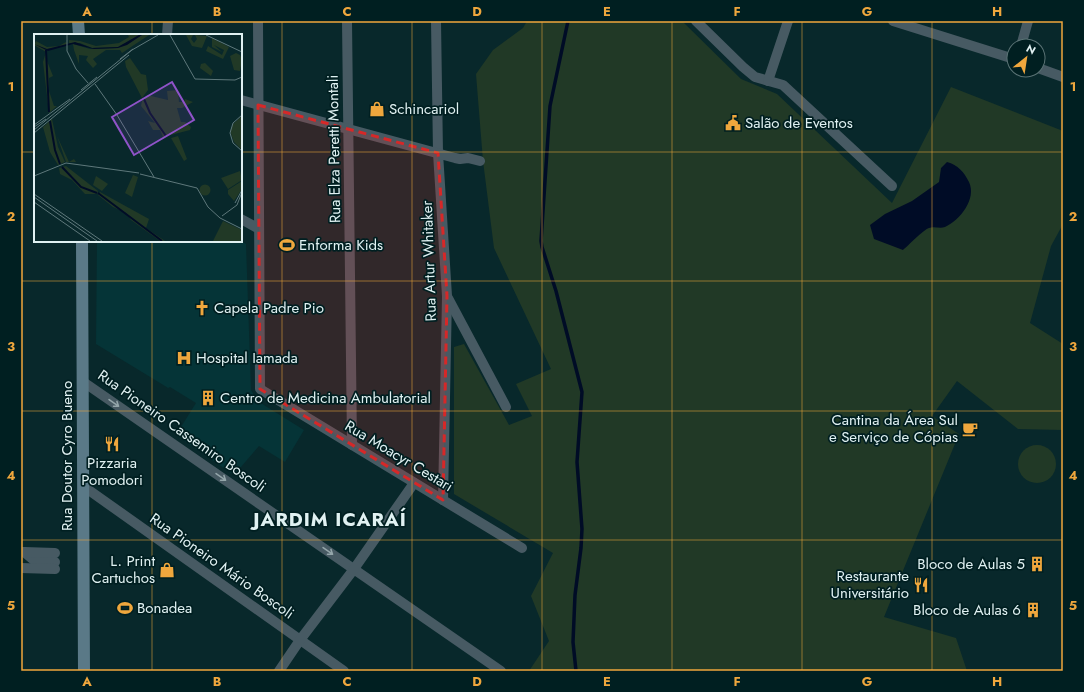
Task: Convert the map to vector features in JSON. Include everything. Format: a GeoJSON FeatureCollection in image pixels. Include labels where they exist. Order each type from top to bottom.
{"type":"FeatureCollection","features":[{"type":"Feature","properties":{"kind":"street"},"geometry":{"type":"LineString","coordinates":[[78,21],[79,34]]}},
{"type":"Feature","properties":{"kind":"street"},"geometry":{"type":"LineString","coordinates":[[167,34],[168,21]]}},
{"type":"Feature","properties":{"kind":"street"},"geometry":{"type":"LineString","coordinates":[[242,220],[259,229],[258,21]]}},
{"type":"Feature","properties":{"kind":"street","name":"Rua Elza Peretti Montali"},"geometry":{"type":"LineString","coordinates":[[347,21],[352,445]]}},
{"type":"Feature","properties":{"kind":"street","name":"Rua Artur Whitaker"},"geometry":{"type":"LineString","coordinates":[[436,21],[438,153],[447,296],[443,500]]}},
{"type":"Feature","properties":{"kind":"street"},"geometry":{"type":"LineString","coordinates":[[696,21],[743,68],[755,77],[783,85],[892,186]]}},
{"type":"Feature","properties":{"kind":"street"},"geometry":{"type":"LineString","coordinates":[[768,81],[788,21]]}},
{"type":"Feature","properties":{"kind":"street"},"geometry":{"type":"LineString","coordinates":[[894,21],[1006,56]]}},
{"type":"Feature","properties":{"kind":"street"},"geometry":{"type":"LineString","coordinates":[[1023,38],[1028,21]]}},
{"type":"Feature","properties":{"kind":"street"},"geometry":{"type":"LineString","coordinates":[[1046,71],[1063,77]]}},
{"type":"Feature","properties":{"kind":"street"},"geometry":{"type":"LineString","coordinates":[[242,100],[460,159],[468,158],[480,161]]}},
{"type":"Feature","properties":{"kind":"street","name":"Rua Moacyr Cestari"},"geometry":{"type":"LineString","coordinates":[[259,229],[260,389],[522,548]]}},
{"type":"Feature","properties":{"kind":"street","name":"Rua Doutor Cyro Bueno"},"geometry":{"type":"LineString","coordinates":[[82,242],[84,671]]}},
{"type":"Feature","properties":{"kind":"street"},"geometry":{"type":"LineString","coordinates":[[447,296],[506,407]]}},
{"type":"Feature","properties":{"kind":"street","name":"Rua Pioneiro Cassemiro Boscoli"},"geometry":{"type":"LineString","coordinates":[[82,381],[501,671]]}},
{"type":"Feature","properties":{"kind":"street"},"geometry":{"type":"LineString","coordinates":[[279,671],[300,640],[354,570],[414,483]]}},
{"type":"Feature","properties":{"kind":"street","name":"Rua Pioneiro Mário Boscoli"},"geometry":{"type":"LineString","coordinates":[[83,486],[344,671]]}},
{"type":"Feature","properties":{"kind":"street"},"geometry":{"type":"LineString","coordinates":[[21,568],[55,561],[36,562],[22,552]]}},
{"type":"Feature","properties":{"kind":"highlighted area"},"geometry":{"type":"Polygon","coordinates":[[[258,105],[438,153],[447,296],[443,500],[260,389],[258,105]]]}},
{"type":"Feature","properties":{"kind":"shaded area"},"geometry":{"type":"Polygon","coordinates":[[[947,162],[963,172],[971,189],[969,202],[961,214],[951,224],[945,227],[931,227],[926,229],[903,250],[874,239],[870,225],[885,214],[912,201],[939,182],[941,168],[947,162]]]}},
{"type":"Feature","properties":{"kind":"shaded area","name":"Hospital Iamada"},"geometry":{"type":"Polygon","coordinates":[[[97,242],[242,242],[246,244],[251,390],[259,402],[304,430],[285,462],[259,446],[234,475],[176,435],[196,403],[170,387],[168,388],[96,344],[97,242]]]}},
{"type":"Feature","properties":{"kind":"green space"},"geometry":{"type":"Polygon","coordinates":[[[527,21],[682,21],[741,79],[777,94],[892,203],[951,87],[1063,131],[1063,224],[1051,246],[1030,323],[1063,344],[1063,430],[1018,429],[957,381],[932,416],[959,434],[884,617],[956,638],[967,671],[529,671],[549,641],[531,596],[553,553],[454,494],[454,347],[464,344],[509,425],[532,416],[516,384],[551,369],[494,248],[483,161],[476,74],[493,50],[523,28],[527,21]]]}},
{"type":"Feature","properties":{"kind":"green space"},"geometry":{"type":"Polygon","coordinates":[[[1033,445],[1041,445],[1051,450],[1055,457],[1055,471],[1051,478],[1041,483],[1033,483],[1023,478],[1021,475],[1018,468],[1018,460],[1023,450],[1026,448],[1033,445]]]}},
{"type":"Feature","properties":{"kind":"waterway"},"geometry":{"type":"LineString","coordinates":[[568,21],[550,106],[541,241],[556,291],[582,392],[577,462],[582,529],[575,595],[573,642],[576,671]]}},
{"type":"Feature","properties":{"kind":"place","name":"Schincariol"},"geometry":{"type":"Point","coordinates":[377,109]}},
{"type":"Feature","properties":{"kind":"place","name":"Salão de Eventos"},"geometry":{"type":"Point","coordinates":[733,123]}},
{"type":"Feature","properties":{"kind":"place","name":"Enforma Kids"},"geometry":{"type":"Point","coordinates":[287,245]}},
{"type":"Feature","properties":{"kind":"place","name":"Capela Padre Pio"},"geometry":{"type":"Point","coordinates":[202,308]}},
{"type":"Feature","properties":{"kind":"place","name":"Hospital Iamada"},"geometry":{"type":"Point","coordinates":[184,358]}},
{"type":"Feature","properties":{"kind":"place","name":"Centro de Medicina Ambulatorial"},"geometry":{"type":"Point","coordinates":[208,398]}},
{"type":"Feature","properties":{"kind":"place","name":"Cantina da Área Sul e Serviço de Cópias"},"geometry":{"type":"Point","coordinates":[970,429]}},
{"type":"Feature","properties":{"kind":"place","name":"Pizzaria Pomodori"},"geometry":{"type":"Point","coordinates":[112,444]}},
{"type":"Feature","properties":{"kind":"place","name":"Bloco de Aulas 5"},"geometry":{"type":"Point","coordinates":[1037,564]}},
{"type":"Feature","properties":{"kind":"place","name":"L. Print Cartuchos"},"geometry":{"type":"Point","coordinates":[167,570]}},
{"type":"Feature","properties":{"kind":"place","name":"Restaurante Universitário"},"geometry":{"type":"Point","coordinates":[921,585]}},
{"type":"Feature","properties":{"kind":"place","name":"Bonadea"},"geometry":{"type":"Point","coordinates":[125,608]}},
{"type":"Feature","properties":{"kind":"place","name":"Bloco de Aulas 6"},"geometry":{"type":"Point","coordinates":[1033,610]}},
{"type":"Feature","properties":{"kind":"district","name":"JARDIM ICARAÍ"},"geometry":{"type":"Point","coordinates":[330,519]}}]}
